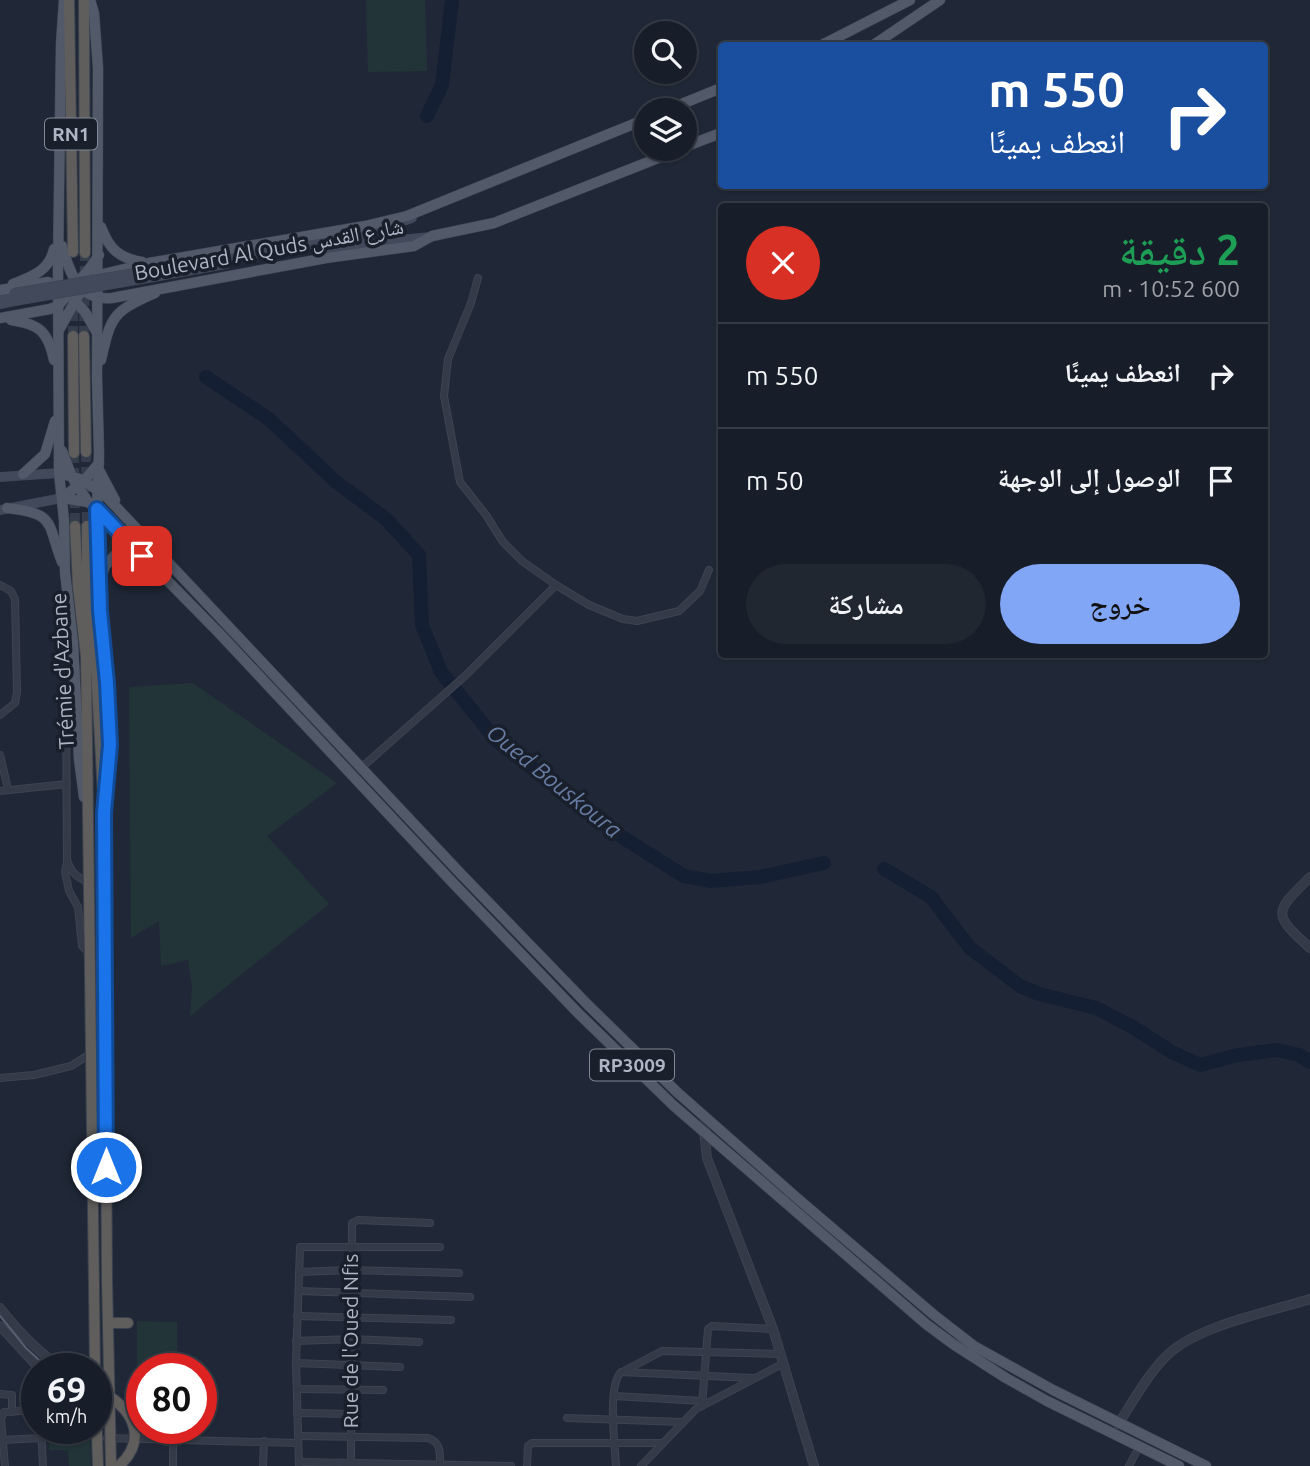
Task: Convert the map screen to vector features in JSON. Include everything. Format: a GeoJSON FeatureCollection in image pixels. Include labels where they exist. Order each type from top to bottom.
{"type":"FeatureCollection","features":[{"type":"Feature","properties":{"kind":"highway","name":"RN1"},"geometry":{"type":"LineString","coordinates":[[67,0],[70,16],[79,252],[84,0]]}},
{"type":"Feature","properties":{"kind":"highway"},"geometry":{"type":"LineString","coordinates":[[79,336],[80,453]]}},
{"type":"Feature","properties":{"kind":"highway","name":"Trémie d'Azbane"},"geometry":{"type":"LineString","coordinates":[[95,1353],[86,657],[78,587],[81,526],[95,651],[104,813],[108,1353]]}},
{"type":"Feature","properties":{"kind":"highway"},"geometry":{"type":"LineString","coordinates":[[107,1323],[128,1323]]}},
{"type":"Feature","properties":{"kind":"highway"},"geometry":{"type":"LineString","coordinates":[[112,1399],[126,1412]]}},
{"type":"Feature","properties":{"kind":"highway"},"geometry":{"type":"LineString","coordinates":[[97,1444],[98,1466]]}},
{"type":"Feature","properties":{"kind":"highway","name":"Trémie d'Azbane"},"geometry":{"type":"LineString","coordinates":[[110,1444],[111,1466]]}},
{"type":"Feature","properties":{"kind":"highway"},"geometry":{"type":"LineString","coordinates":[[119,1466],[134,1444]]}},
{"type":"Feature","properties":{"kind":"main road"},"geometry":{"type":"LineString","coordinates":[[67,0],[61,44],[59,473],[65,570],[74,643],[79,759],[87,814]]}},
{"type":"Feature","properties":{"kind":"main road"},"geometry":{"type":"LineString","coordinates":[[90,0],[98,68],[99,466],[94,504],[110,745],[104,813]]}},
{"type":"Feature","properties":{"kind":"main road"},"geometry":{"type":"LineString","coordinates":[[828,42],[910,0]]}},
{"type":"Feature","properties":{"kind":"main road"},"geometry":{"type":"LineString","coordinates":[[878,42],[940,0]]}},
{"type":"Feature","properties":{"kind":"main road"},"geometry":{"type":"LineString","coordinates":[[696,98],[718,89]]}},
{"type":"Feature","properties":{"kind":"main road","name":"Boulevard Al Quds شارع القدس"},"geometry":{"type":"LineString","coordinates":[[99,275],[148,271],[407,216],[634,124]]}},
{"type":"Feature","properties":{"kind":"main road","name":"Boulevard Al Quds شارع القدس"},"geometry":{"type":"LineString","coordinates":[[697,142],[718,134]]}},
{"type":"Feature","properties":{"kind":"main road","name":"Boulevard Al Quds شارع القدس"},"geometry":{"type":"LineString","coordinates":[[99,298],[112,298],[350,254],[414,246],[432,236],[494,223],[649,161]]}},
{"type":"Feature","properties":{"kind":"main road"},"geometry":{"type":"LineString","coordinates":[[320,246],[405,221],[468,193]]}},
{"type":"Feature","properties":{"kind":"main road"},"geometry":{"type":"LineString","coordinates":[[99,219],[107,242],[114,251],[148,271]]}},
{"type":"Feature","properties":{"kind":"main road"},"geometry":{"type":"LineString","coordinates":[[59,235],[67,263],[80,286],[99,298]]}},
{"type":"Feature","properties":{"kind":"main road"},"geometry":{"type":"LineString","coordinates":[[0,289],[38,274],[47,267],[59,235]]}},
{"type":"Feature","properties":{"kind":"main road"},"geometry":{"type":"LineString","coordinates":[[0,297],[15,297],[148,271],[320,246],[432,236]]}},
{"type":"Feature","properties":{"kind":"main road"},"geometry":{"type":"LineString","coordinates":[[67,263],[73,269],[82,270],[97,258]]}},
{"type":"Feature","properties":{"kind":"main road"},"geometry":{"type":"LineString","coordinates":[[58,334],[72,298],[97,258]]}},
{"type":"Feature","properties":{"kind":"main road"},"geometry":{"type":"LineString","coordinates":[[80,286],[99,275]]}},
{"type":"Feature","properties":{"kind":"main road"},"geometry":{"type":"LineString","coordinates":[[0,289],[48,282],[58,286],[90,319],[97,335]]}},
{"type":"Feature","properties":{"kind":"main road"},"geometry":{"type":"LineString","coordinates":[[97,378],[107,335],[116,314],[126,306],[174,285]]}},
{"type":"Feature","properties":{"kind":"main road"},"geometry":{"type":"LineString","coordinates":[[0,304],[15,297]]}},
{"type":"Feature","properties":{"kind":"main road"},"geometry":{"type":"LineString","coordinates":[[0,318],[58,306],[72,298]]}},
{"type":"Feature","properties":{"kind":"main road"},"geometry":{"type":"LineString","coordinates":[[58,334],[72,317],[82,315],[90,319]]}},
{"type":"Feature","properties":{"kind":"main road"},"geometry":{"type":"LineString","coordinates":[[0,318],[33,325],[42,331],[52,350],[58,382]]}},
{"type":"Feature","properties":{"kind":"main road"},"geometry":{"type":"LineString","coordinates":[[23,474],[39,461],[48,448],[59,400]]}},
{"type":"Feature","properties":{"kind":"main road"},"geometry":{"type":"LineString","coordinates":[[59,444],[72,477]]}},
{"type":"Feature","properties":{"kind":"main road"},"geometry":{"type":"LineString","coordinates":[[62,498],[99,466]]}},
{"type":"Feature","properties":{"kind":"main road"},"geometry":{"type":"LineString","coordinates":[[99,466],[122,513]]}},
{"type":"Feature","properties":{"kind":"main road"},"geometry":{"type":"LineString","coordinates":[[0,477],[59,473],[72,477],[81,484],[94,504]]}},
{"type":"Feature","properties":{"kind":"main road"},"geometry":{"type":"LineString","coordinates":[[81,484],[98,489]]}},
{"type":"Feature","properties":{"kind":"main road","name":"RP3009"},"geometry":{"type":"LineString","coordinates":[[98,489],[588,1005],[706,1118],[953,1330],[1011,1368],[1206,1466]]}},
{"type":"Feature","properties":{"kind":"main road"},"geometry":{"type":"LineString","coordinates":[[4,509],[62,498],[122,513]]}},
{"type":"Feature","properties":{"kind":"main road"},"geometry":{"type":"LineString","coordinates":[[64,520],[74,507],[94,504]]}},
{"type":"Feature","properties":{"kind":"main road","name":"RP3009"},"geometry":{"type":"LineString","coordinates":[[94,504],[579,1014],[704,1132],[953,1344],[1047,1401],[1179,1466]]}},
{"type":"Feature","properties":{"kind":"main road"},"geometry":{"type":"LineString","coordinates":[[4,509],[30,511],[48,522],[53,529],[65,570]]}},
{"type":"Feature","properties":{"kind":"main road"},"geometry":{"type":"LineString","coordinates":[[100,580],[110,560],[122,553],[136,557],[159,572]]}},
{"type":"Feature","properties":{"kind":"street"},"geometry":{"type":"LineString","coordinates":[[478,278],[471,303],[448,359],[444,380],[445,409],[460,482],[486,514],[503,542],[529,567],[556,585],[612,615],[637,621],[679,611],[700,591],[709,570]]}},
{"type":"Feature","properties":{"kind":"street"},"geometry":{"type":"LineString","coordinates":[[0,585],[11,591],[15,599],[17,692],[15,703],[0,715]]}},
{"type":"Feature","properties":{"kind":"street"},"geometry":{"type":"LineString","coordinates":[[361,768],[465,676],[556,585]]}},
{"type":"Feature","properties":{"kind":"street"},"geometry":{"type":"LineString","coordinates":[[76,691],[65,700],[65,872],[69,891],[78,907],[82,946],[89,953]]}},
{"type":"Feature","properties":{"kind":"street"},"geometry":{"type":"LineString","coordinates":[[0,755],[8,789]]}},
{"type":"Feature","properties":{"kind":"street"},"geometry":{"type":"LineString","coordinates":[[0,791],[67,784]]}},
{"type":"Feature","properties":{"kind":"street"},"geometry":{"type":"LineString","coordinates":[[67,860],[71,872],[88,882]]}},
{"type":"Feature","properties":{"kind":"street"},"geometry":{"type":"LineString","coordinates":[[1310,877],[1285,902],[1281,918],[1287,928],[1310,948]]}},
{"type":"Feature","properties":{"kind":"street"},"geometry":{"type":"LineString","coordinates":[[0,1078],[71,1066],[90,1054]]}},
{"type":"Feature","properties":{"kind":"street"},"geometry":{"type":"LineString","coordinates":[[706,1118],[704,1132],[707,1158],[773,1329],[814,1466]]}},
{"type":"Feature","properties":{"kind":"street","name":"Rue de l'Oued Nfis"},"geometry":{"type":"LineString","coordinates":[[351,1464],[352,1223],[358,1220],[430,1223]]}},
{"type":"Feature","properties":{"kind":"street"},"geometry":{"type":"LineString","coordinates":[[440,1247],[302,1246],[298,1250],[296,1363],[299,1464],[511,1466]]}},
{"type":"Feature","properties":{"kind":"street"},"geometry":{"type":"LineString","coordinates":[[299,1272],[351,1270],[459,1273]]}},
{"type":"Feature","properties":{"kind":"street"},"geometry":{"type":"LineString","coordinates":[[299,1291],[470,1297]]}},
{"type":"Feature","properties":{"kind":"street"},"geometry":{"type":"LineString","coordinates":[[1118,1424],[1154,1371],[1172,1351],[1189,1339],[1310,1299]]}},
{"type":"Feature","properties":{"kind":"street"},"geometry":{"type":"LineString","coordinates":[[0,1308],[42,1353]]}},
{"type":"Feature","properties":{"kind":"street"},"geometry":{"type":"LineString","coordinates":[[297,1316],[451,1320]]}},
{"type":"Feature","properties":{"kind":"street"},"geometry":{"type":"LineString","coordinates":[[0,1326],[25,1353]]}},
{"type":"Feature","properties":{"kind":"street"},"geometry":{"type":"LineString","coordinates":[[703,1403],[707,1333],[712,1326],[773,1329]]}},
{"type":"Feature","properties":{"kind":"street"},"geometry":{"type":"LineString","coordinates":[[296,1341],[352,1339],[419,1342]]}},
{"type":"Feature","properties":{"kind":"street"},"geometry":{"type":"LineString","coordinates":[[616,1466],[614,1396],[616,1378],[621,1373],[662,1351],[707,1351],[782,1358]]}},
{"type":"Feature","properties":{"kind":"street"},"geometry":{"type":"LineString","coordinates":[[640,1466],[703,1403],[753,1378],[782,1358]]}},
{"type":"Feature","properties":{"kind":"street"},"geometry":{"type":"LineString","coordinates":[[296,1363],[400,1367]]}},
{"type":"Feature","properties":{"kind":"street"},"geometry":{"type":"LineString","coordinates":[[621,1373],[753,1378]]}},
{"type":"Feature","properties":{"kind":"street"},"geometry":{"type":"LineString","coordinates":[[297,1389],[383,1391]]}},
{"type":"Feature","properties":{"kind":"street"},"geometry":{"type":"LineString","coordinates":[[0,1394],[12,1395],[12,1412]]}},
{"type":"Feature","properties":{"kind":"street"},"geometry":{"type":"LineString","coordinates":[[614,1396],[703,1403]]}},
{"type":"Feature","properties":{"kind":"street"},"geometry":{"type":"LineString","coordinates":[[5,1466],[1,1419],[5,1412],[21,1411]]}},
{"type":"Feature","properties":{"kind":"street"},"geometry":{"type":"LineString","coordinates":[[297,1413],[351,1413]]}},
{"type":"Feature","properties":{"kind":"street"},"geometry":{"type":"LineString","coordinates":[[567,1418],[682,1422]]}},
{"type":"Feature","properties":{"kind":"street"},"geometry":{"type":"LineString","coordinates":[[1,1440],[21,1439]]}},
{"type":"Feature","properties":{"kind":"street"},"geometry":{"type":"LineString","coordinates":[[217,1439],[433,1440],[440,1450],[440,1465]]}},
{"type":"Feature","properties":{"kind":"street"},"geometry":{"type":"LineString","coordinates":[[263,1466],[264,1441]]}},
{"type":"Feature","properties":{"kind":"street"},"geometry":{"type":"LineString","coordinates":[[527,1466],[528,1446],[532,1443],[663,1443]]}},
{"type":"Feature","properties":{"kind":"street"},"geometry":{"type":"LineString","coordinates":[[41,1444],[43,1466]]}},
{"type":"Feature","properties":{"kind":"street"},"geometry":{"type":"LineString","coordinates":[[173,1444],[173,1466]]}},
{"type":"Feature","properties":{"kind":"street"},"geometry":{"type":"LineString","coordinates":[[1129,1466],[1139,1447]]}},
{"type":"Feature","properties":{"kind":"shaded area"},"geometry":{"type":"Polygon","coordinates":[[[366,0],[425,0],[427,71],[368,72],[366,0]]]}},
{"type":"Feature","properties":{"kind":"shaded area"},"geometry":{"type":"Polygon","coordinates":[[[111,535],[118,536],[133,551],[107,559],[111,535]]]}},
{"type":"Feature","properties":{"kind":"shaded area"},"geometry":{"type":"Polygon","coordinates":[[[193,683],[337,783],[267,836],[329,904],[190,1016],[192,985],[188,960],[161,966],[159,921],[131,938],[129,687],[193,683]]]}},
{"type":"Feature","properties":{"kind":"shaded area"},"geometry":{"type":"Polygon","coordinates":[[[137,1321],[177,1322],[177,1353],[137,1353],[137,1321]]]}},
{"type":"Feature","properties":{"kind":"shaded area"},"geometry":{"type":"Polygon","coordinates":[[[49,1444],[90,1444],[91,1466],[69,1466],[68,1450],[49,1450],[49,1444]]]}},
{"type":"Feature","properties":{"kind":"waterway","name":"Oued Bouskoura"},"geometry":{"type":"LineString","coordinates":[[427,116],[442,85],[452,0]]}},
{"type":"Feature","properties":{"kind":"waterway","name":"Oued Bouskoura"},"geometry":{"type":"LineString","coordinates":[[206,377],[269,419],[335,481],[386,519],[419,555],[422,625],[441,672],[497,741],[619,835],[684,876],[711,881],[760,877],[824,863]]}},
{"type":"Feature","properties":{"kind":"waterway","name":"Oued Bouskoura"},"geometry":{"type":"LineString","coordinates":[[884,869],[931,897],[970,948],[1020,986],[1039,994],[1096,1008],[1200,1065],[1238,1055],[1277,1050],[1299,1055],[1310,1062]]}},
{"type":"Feature","properties":{"kind":"tunnel"},"geometry":{"type":"LineString","coordinates":[[84,336],[85,253]]}},
{"type":"Feature","properties":{"kind":"tunnel"},"geometry":{"type":"LineString","coordinates":[[73,303],[73,336]]}},
{"type":"Feature","properties":{"kind":"tunnel"},"geometry":{"type":"LineString","coordinates":[[86,452],[87,526]]}},
{"type":"Feature","properties":{"kind":"tunnel"},"geometry":{"type":"LineString","coordinates":[[74,453],[75,526]]}},
{"type":"Feature","properties":{"kind":"tram line"},"geometry":{"type":"LineString","coordinates":[[0,1316],[32,1353]]}},
{"type":"Feature","properties":{"kind":"route"},"geometry":{"type":"LineString","coordinates":[[106,1167],[104,813],[110,745],[100,611],[97,509],[142,556]]}}]}
